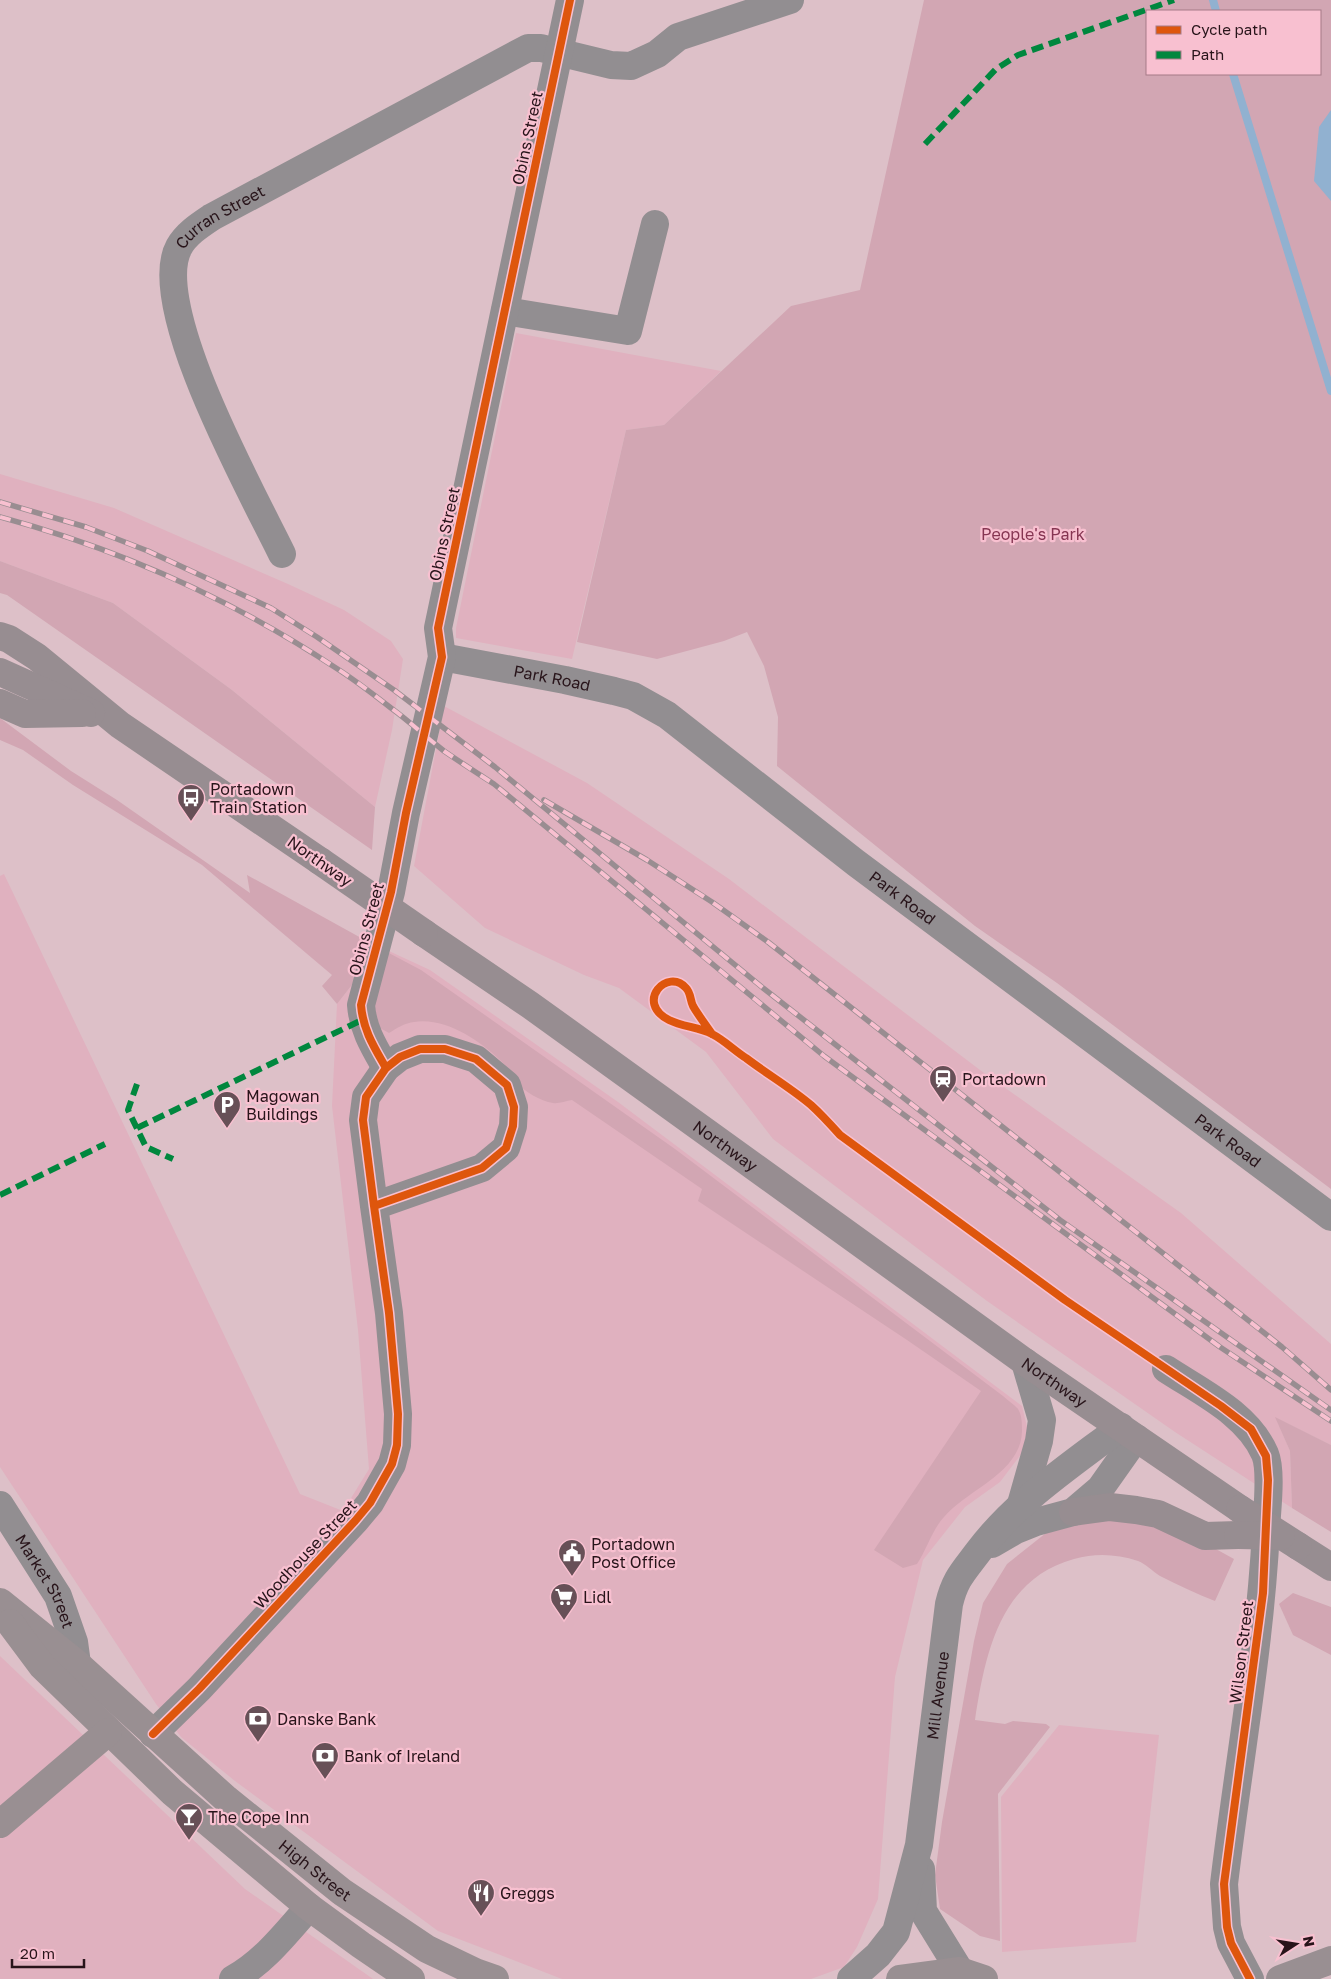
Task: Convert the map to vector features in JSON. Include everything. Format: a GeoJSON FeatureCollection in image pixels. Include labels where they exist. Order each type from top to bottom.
{"type":"FeatureCollection","features":[{"type":"Feature","properties":{"kind":"highway","name":"Northway"},"geometry":{"type":"LineString","coordinates":[[0,636],[38,657],[120,725],[530,1005],[1025,1362],[1128,1433],[1239,1522],[1290,1541],[1331,1567]]}},
{"type":"Feature","properties":{"kind":"highway","name":"Northway"},"geometry":{"type":"LineString","coordinates":[[0,672],[120,725]]}},
{"type":"Feature","properties":{"kind":"highway"},"geometry":{"type":"LineString","coordinates":[[0,703],[25,714],[91,713]]}},
{"type":"Feature","properties":{"kind":"highway"},"geometry":{"type":"LineString","coordinates":[[1074,1512],[1110,1507],[1158,1514],[1205,1536],[1239,1522]]}},
{"type":"Feature","properties":{"kind":"main road","name":"Market Street"},"geometry":{"type":"LineString","coordinates":[[0,1602],[77,1664],[153,1734]]}},
{"type":"Feature","properties":{"kind":"main road"},"geometry":{"type":"LineString","coordinates":[[0,1609],[42,1666],[108,1732],[0,1824]]}},
{"type":"Feature","properties":{"kind":"main road","name":"High Street"},"geometry":{"type":"LineString","coordinates":[[108,1732],[172,1792],[309,1907],[411,1979]]}},
{"type":"Feature","properties":{"kind":"main road","name":"High Street"},"geometry":{"type":"LineString","coordinates":[[153,1734],[225,1798],[342,1892],[427,1948],[475,1972],[495,1979]]}},
{"type":"Feature","properties":{"kind":"main road"},"geometry":{"type":"LineString","coordinates":[[1280,1979],[1331,1960]]}},
{"type":"Feature","properties":{"kind":"main road"},"geometry":{"type":"LineString","coordinates":[[900,1979],[972,1975]]}},
{"type":"Feature","properties":{"kind":"street","name":"Obins Street"},"geometry":{"type":"LineString","coordinates":[[386,1068],[367,1035],[362,1020],[361,1005],[391,892],[406,813],[442,657],[438,628],[570,0]]}},
{"type":"Feature","properties":{"kind":"street","name":"Curran Street"},"geometry":{"type":"LineString","coordinates":[[282,554],[204,393],[178,317],[173,270],[178,248],[190,232],[212,216],[528,48],[541,48],[612,66],[631,66],[657,54],[678,37],[790,0]]}},
{"type":"Feature","properties":{"kind":"street"},"geometry":{"type":"LineString","coordinates":[[505,311],[628,332],[655,224]]}},
{"type":"Feature","properties":{"kind":"street","name":"Park Road"},"geometry":{"type":"LineString","coordinates":[[442,657],[614,691],[633,696],[667,715],[856,863],[1331,1217]]}},
{"type":"Feature","properties":{"kind":"street","name":"Woodhouse Street"},"geometry":{"type":"LineString","coordinates":[[153,1734],[199,1689],[355,1521],[370,1503],[392,1464],[397,1446],[398,1414],[389,1313],[374,1206],[363,1120],[366,1097],[386,1068],[400,1057],[420,1049],[445,1049],[476,1059],[507,1084],[514,1107],[513,1126],[506,1148],[482,1168],[374,1206]]}},
{"type":"Feature","properties":{"kind":"street"},"geometry":{"type":"LineString","coordinates":[[1021,1504],[1039,1441],[1042,1420],[1025,1362]]}},
{"type":"Feature","properties":{"kind":"street","name":"Wilson Street"},"geometry":{"type":"LineString","coordinates":[[1166,1369],[1251,1429],[1266,1456],[1268,1480],[1263,1593],[1224,1884],[1226,1927],[1231,1942],[1250,1979]]}},
{"type":"Feature","properties":{"kind":"street","name":"Mill Avenue"},"geometry":{"type":"LineString","coordinates":[[852,1979],[878,1956],[896,1932],[919,1845],[949,1604],[958,1577],[992,1532],[1021,1504],[1128,1433]]}},
{"type":"Feature","properties":{"kind":"street","name":"Mill Avenue"},"geometry":{"type":"LineString","coordinates":[[977,1553],[1016,1530],[1036,1522],[1074,1512],[1100,1489],[1128,1433]]}},
{"type":"Feature","properties":{"kind":"street","name":"Market Street"},"geometry":{"type":"LineString","coordinates":[[0,1505],[8,1531],[58,1596],[74,1642],[77,1664]]}},
{"type":"Feature","properties":{"kind":"street","name":"Mill Avenue"},"geometry":{"type":"LineString","coordinates":[[919,1845],[923,1911],[933,1930],[972,1975]]}},
{"type":"Feature","properties":{"kind":"street"},"geometry":{"type":"LineString","coordinates":[[233,1979],[248,1971],[280,1941],[309,1907]]}},
{"type":"Feature","properties":{"kind":"shaded area"},"geometry":{"type":"Polygon","coordinates":[[[516,333],[721,371],[664,425],[626,430],[572,659],[456,638],[456,628],[516,333]]]}},
{"type":"Feature","properties":{"kind":"shaded area"},"geometry":{"type":"Polygon","coordinates":[[[0,474],[114,508],[344,610],[391,641],[403,659],[392,730],[375,807],[232,690],[113,603],[0,561],[0,474]]]}},
{"type":"Feature","properties":{"kind":"shaded area"},"geometry":{"type":"Polygon","coordinates":[[[444,706],[587,783],[729,879],[980,1070],[1181,1213],[1331,1344],[1331,1445],[1276,1418],[1290,1451],[1292,1508],[1175,1432],[987,1301],[773,1139],[706,1052],[619,988],[584,975],[485,928],[414,866],[444,706]]]}},
{"type":"Feature","properties":{"kind":"shaded area"},"geometry":{"type":"Polygon","coordinates":[[[4,874],[300,1494],[343,1511],[369,1469],[358,1330],[332,1106],[337,1004],[355,981],[363,939],[430,970],[618,1102],[1022,1406],[1028,1431],[1022,1453],[1000,1482],[965,1507],[923,1560],[895,1677],[878,1899],[857,1947],[844,1967],[811,1979],[562,1979],[438,1931],[235,1781],[181,1737],[156,1704],[0,1467],[0,876],[4,874]]]}},
{"type":"Feature","properties":{"kind":"shaded area"},"geometry":{"type":"Polygon","coordinates":[[[0,1656],[245,1889],[373,1979],[0,1979],[0,1656]]]}},
{"type":"Feature","properties":{"kind":"shaded area"},"geometry":{"type":"Polygon","coordinates":[[[1059,1725],[1159,1735],[1136,1942],[1002,1952],[1001,1797],[1059,1725]]]}},
{"type":"Feature","properties":{"kind":"green space","name":"People's Park"},"geometry":{"type":"Polygon","coordinates":[[[924,0],[1331,0],[1331,1189],[1057,983],[975,926],[777,766],[778,717],[764,666],[747,632],[724,641],[657,659],[577,642],[626,430],[664,425],[791,306],[860,290],[924,0]]]}},
{"type":"Feature","properties":{"kind":"green space"},"geometry":{"type":"Polygon","coordinates":[[[0,561],[113,603],[232,690],[375,807],[372,850],[7,595],[0,593],[0,561]]]}},
{"type":"Feature","properties":{"kind":"green space"},"geometry":{"type":"Polygon","coordinates":[[[0,718],[71,771],[117,800],[250,893],[247,875],[363,939],[355,981],[337,1004],[322,986],[332,975],[202,865],[73,785],[23,750],[0,740],[0,718]]]}},
{"type":"Feature","properties":{"kind":"green space"},"geometry":{"type":"Polygon","coordinates":[[[387,952],[421,970],[675,1149],[1015,1405],[1021,1417],[1022,1431],[1019,1446],[1013,1458],[992,1479],[954,1507],[944,1517],[917,1564],[903,1568],[874,1550],[981,1391],[698,1201],[702,1189],[572,1100],[553,1103],[528,1093],[516,1082],[500,1060],[472,1038],[449,1027],[426,1021],[407,1023],[389,1033],[380,1028],[372,997],[387,952]]]}},
{"type":"Feature","properties":{"kind":"green space"},"geometry":{"type":"Polygon","coordinates":[[[1275,1417],[1331,1445],[1331,1532],[1292,1508],[1290,1451],[1275,1417]]]}},
{"type":"Feature","properties":{"kind":"green space"},"geometry":{"type":"Polygon","coordinates":[[[1106,1514],[1164,1524],[1234,1559],[1215,1601],[1160,1576],[1138,1561],[1106,1555],[1074,1559],[1049,1569],[1029,1583],[1013,1601],[1000,1622],[991,1645],[984,1670],[975,1720],[1005,1724],[1013,1721],[1046,1724],[1050,1727],[998,1794],[1000,1941],[980,1936],[940,1909],[935,1875],[942,1822],[974,1641],[983,1603],[1007,1564],[1046,1533],[1106,1514]]]}},
{"type":"Feature","properties":{"kind":"green space"},"geometry":{"type":"Polygon","coordinates":[[[1293,1593],[1331,1607],[1331,1655],[1293,1635],[1279,1604],[1293,1593]]]}},
{"type":"Feature","properties":{"kind":"water"},"geometry":{"type":"Polygon","coordinates":[[[1331,110],[1331,201],[1314,181],[1319,127],[1331,110]]]}},
{"type":"Feature","properties":{"kind":"waterway"},"geometry":{"type":"LineString","coordinates":[[1213,0],[1216,10]]}},
{"type":"Feature","properties":{"kind":"waterway"},"geometry":{"type":"LineString","coordinates":[[1233,75],[1331,391]]}},
{"type":"Feature","properties":{"kind":"railway"},"geometry":{"type":"LineString","coordinates":[[0,502],[86,527],[148,551],[271,608],[317,637],[394,690],[495,767],[763,988],[1060,1220],[1331,1410]]}},
{"type":"Feature","properties":{"kind":"railway"},"geometry":{"type":"LineString","coordinates":[[0,517],[88,545],[174,579],[257,620],[297,643],[364,687],[444,751],[494,784],[824,1056],[1220,1347],[1331,1421]]}},
{"type":"Feature","properties":{"kind":"railway"},"geometry":{"type":"LineString","coordinates":[[544,800],[647,860],[712,902],[768,942],[1282,1347],[1331,1390]]}},
{"type":"Feature","properties":{"kind":"marked path"},"geometry":{"type":"LineString","coordinates":[[925,144],[996,69],[1018,55],[1174,0]]}},
{"type":"Feature","properties":{"kind":"marked path"},"geometry":{"type":"LineString","coordinates":[[137,1128],[362,1020]]}},
{"type":"Feature","properties":{"kind":"marked path"},"geometry":{"type":"LineString","coordinates":[[137,1084],[128,1110],[146,1147],[173,1159]]}},
{"type":"Feature","properties":{"kind":"marked path"},"geometry":{"type":"LineString","coordinates":[[0,1195],[105,1144]]}},
{"type":"Feature","properties":{"kind":"cycle path"},"geometry":{"type":"LineString","coordinates":[[386,1068],[367,1030],[361,1005],[391,892],[406,813],[442,657],[438,628],[570,0]]}},
{"type":"Feature","properties":{"kind":"cycle path"},"geometry":{"type":"LineString","coordinates":[[712,1034],[693,1006],[686,988],[679,983],[671,982],[663,984],[658,989],[654,996],[654,1004],[659,1013],[669,1020],[707,1032],[721,1039],[811,1105],[840,1135],[1065,1300],[1221,1406],[1251,1429],[1266,1456],[1268,1480],[1263,1593],[1224,1884],[1227,1927],[1231,1943],[1250,1979]]}},
{"type":"Feature","properties":{"kind":"cycle path"},"geometry":{"type":"LineString","coordinates":[[153,1734],[199,1689],[355,1521],[370,1503],[392,1464],[397,1445],[398,1414],[389,1313],[374,1206],[363,1120],[366,1097],[386,1068],[400,1057],[420,1049],[445,1049],[476,1059],[507,1085],[514,1107],[513,1126],[506,1148],[482,1168],[374,1206]]}},
{"type":"Feature","properties":{"kind":"place","name":"Portadown Train Station"},"geometry":{"type":"Point","coordinates":[191,822]}},
{"type":"Feature","properties":{"kind":"place","name":"Portadown"},"geometry":{"type":"Point","coordinates":[943,1103]}},
{"type":"Feature","properties":{"kind":"place","name":"Magowan Buildings"},"geometry":{"type":"Point","coordinates":[227,1129]}},
{"type":"Feature","properties":{"kind":"place","name":"Portadown Post Office"},"geometry":{"type":"Point","coordinates":[572,1577]}},
{"type":"Feature","properties":{"kind":"place","name":"Lidl"},"geometry":{"type":"Point","coordinates":[564,1621]}},
{"type":"Feature","properties":{"kind":"place","name":"Danske Bank"},"geometry":{"type":"Point","coordinates":[258,1743]}},
{"type":"Feature","properties":{"kind":"place","name":"Bank of Ireland"},"geometry":{"type":"Point","coordinates":[325,1780]}},
{"type":"Feature","properties":{"kind":"place","name":"The Cope Inn"},"geometry":{"type":"Point","coordinates":[189,1841]}},
{"type":"Feature","properties":{"kind":"place","name":"Greggs"},"geometry":{"type":"Point","coordinates":[481,1917]}}]}
